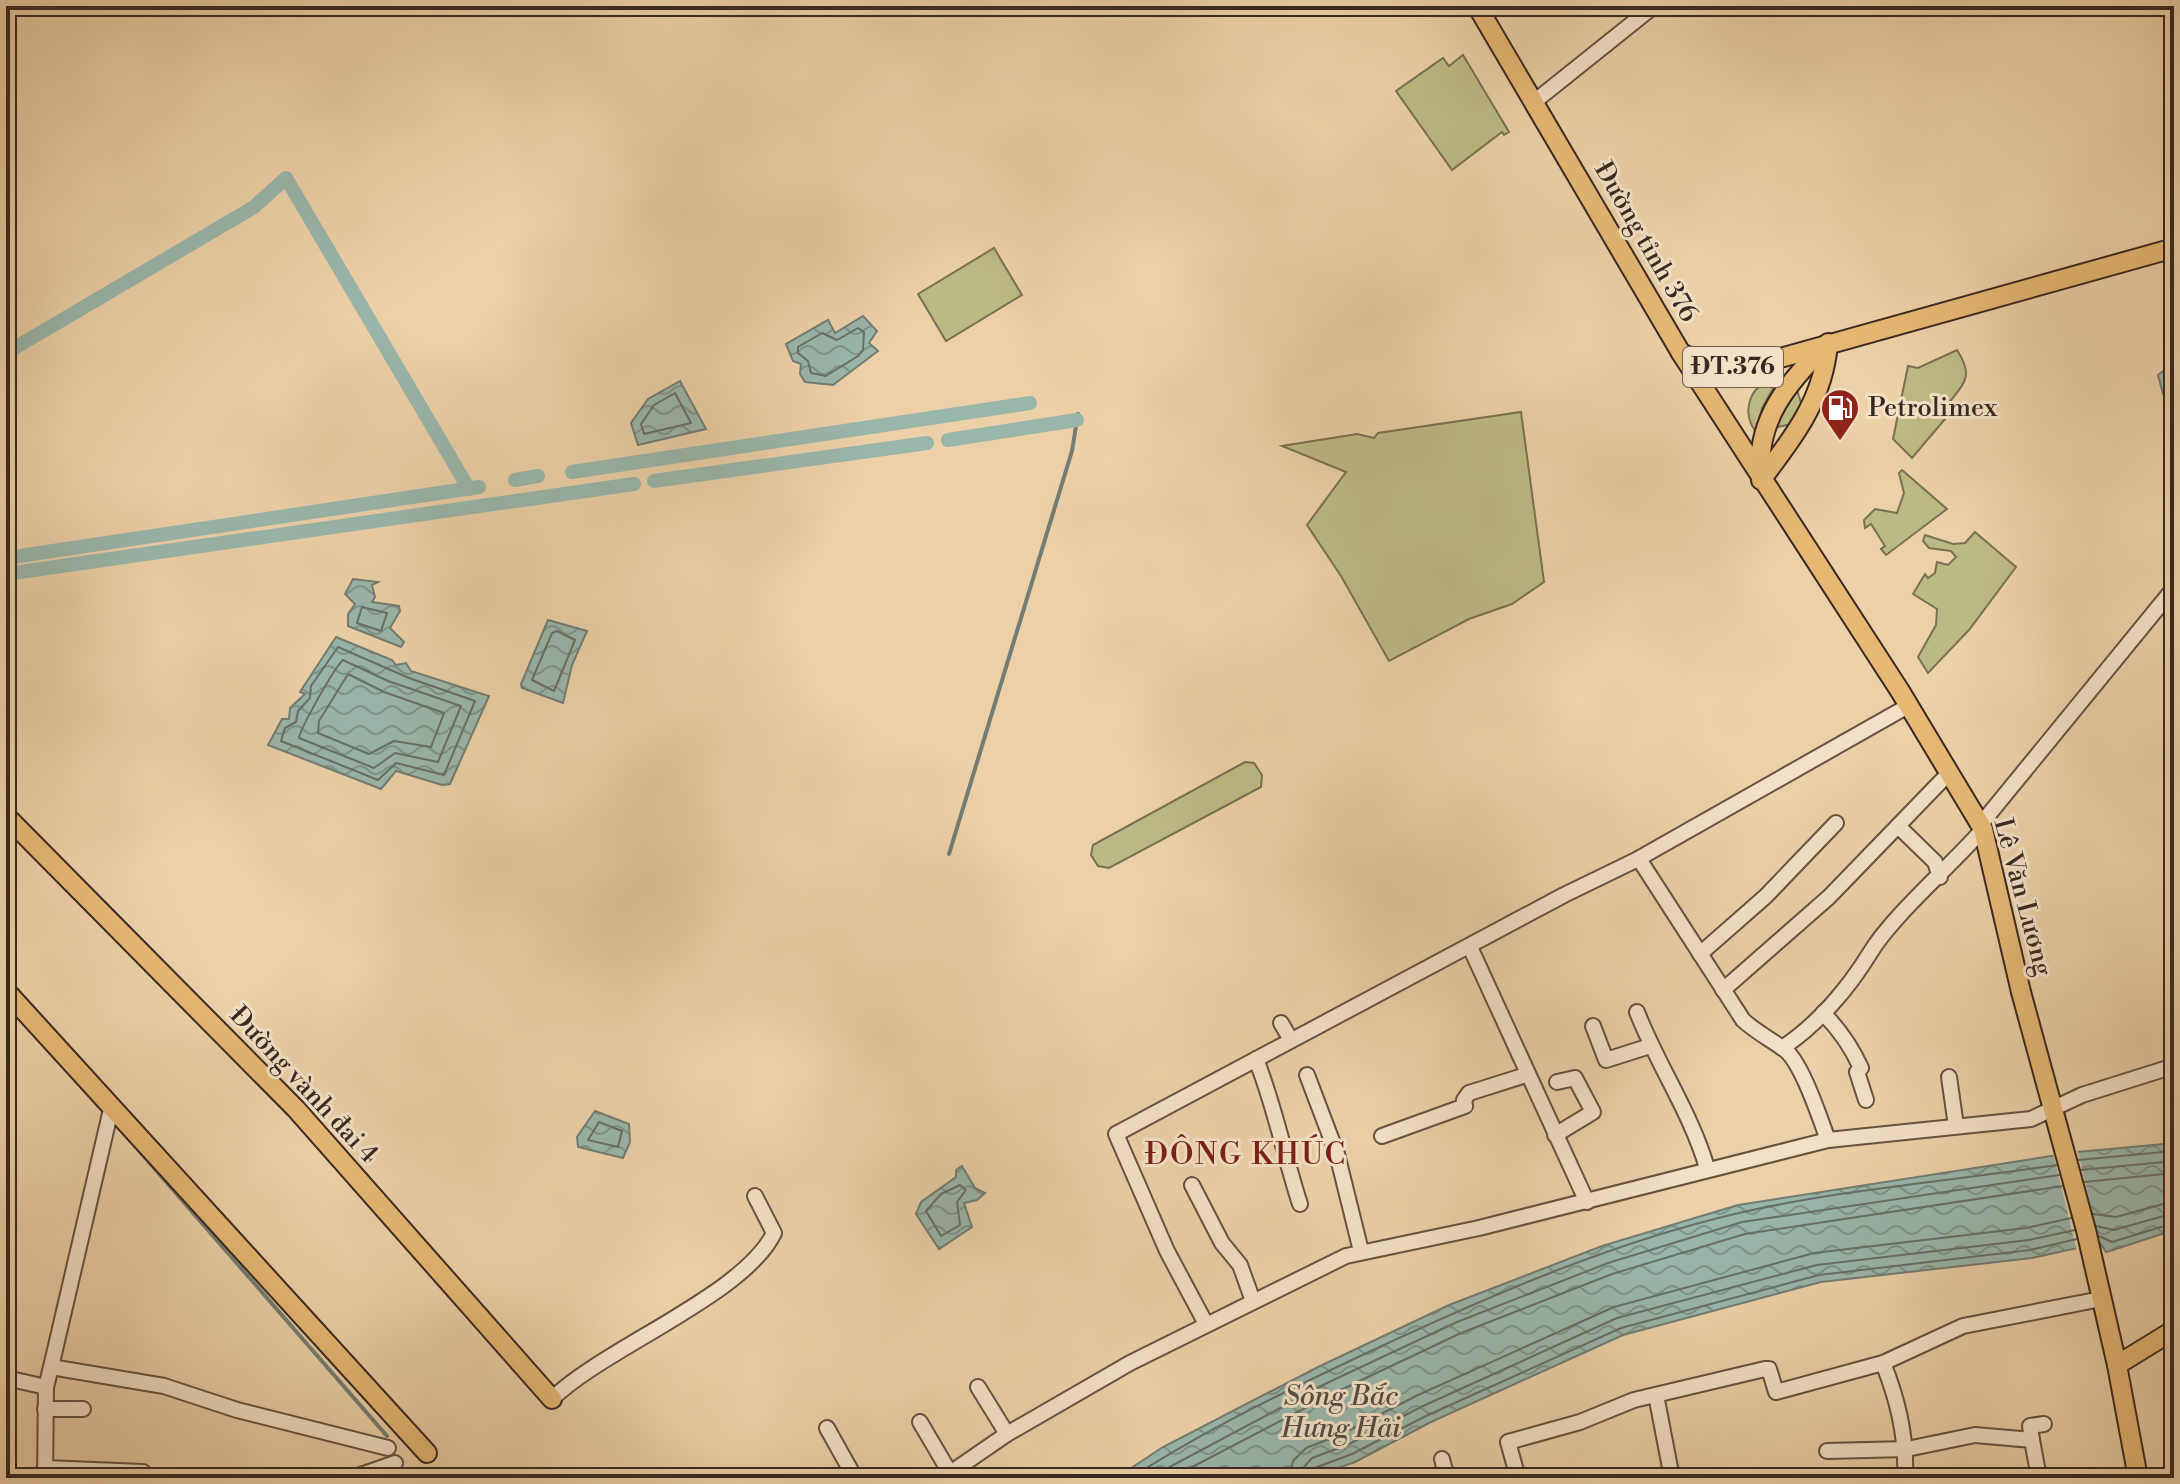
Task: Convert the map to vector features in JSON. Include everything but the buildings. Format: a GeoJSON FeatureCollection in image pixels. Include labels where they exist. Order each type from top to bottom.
{"type":"FeatureCollection","features":[{"type":"Feature","properties":{"kind":"main road","name":"Đường tỉnh 376"},"geometry":{"type":"LineString","coordinates":[[1477,6],[1681,353],[1696,361],[1742,367],[2174,248]]}},
{"type":"Feature","properties":{"kind":"main road"},"geometry":{"type":"LineString","coordinates":[[1761,480],[1761,448],[1774,408],[1790,379],[1828,343]]}},
{"type":"Feature","properties":{"kind":"main road"},"geometry":{"type":"LineString","coordinates":[[1761,480],[1786,447],[1819,393],[1826,371],[1828,343]]}},
{"type":"Feature","properties":{"kind":"main road","name":"Lê Văn Lương"},"geometry":{"type":"LineString","coordinates":[[1681,353],[1982,826],[2021,992],[2093,1263],[2117,1365],[2138,1478]]}},
{"type":"Feature","properties":{"kind":"main road","name":"Đường vành đai 4"},"geometry":{"type":"LineString","coordinates":[[6,816],[296,1109],[552,1399]]}},
{"type":"Feature","properties":{"kind":"main road"},"geometry":{"type":"LineString","coordinates":[[6,991],[427,1453]]}},
{"type":"Feature","properties":{"kind":"main road"},"geometry":{"type":"LineString","coordinates":[[2117,1365],[2174,1330]]}},
{"type":"Feature","properties":{"kind":"street"},"geometry":{"type":"LineString","coordinates":[[1534,102],[1654,6]]}},
{"type":"Feature","properties":{"kind":"street"},"geometry":{"type":"LineString","coordinates":[[1782,1048],[1823,1013],[1865,967],[1869,953],[1940,877],[2174,588]]}},
{"type":"Feature","properties":{"kind":"street"},"geometry":{"type":"LineString","coordinates":[[1206,1324],[1167,1251],[1116,1134],[1639,859],[1908,706]]}},
{"type":"Feature","properties":{"kind":"street"},"geometry":{"type":"LineString","coordinates":[[1723,990],[1755,966],[1829,897],[1949,773]]}},
{"type":"Feature","properties":{"kind":"street"},"geometry":{"type":"LineString","coordinates":[[1700,954],[1766,896],[1836,823]]}},
{"type":"Feature","properties":{"kind":"street"},"geometry":{"type":"LineString","coordinates":[[1898,826],[1935,862],[1940,877]]}},
{"type":"Feature","properties":{"kind":"street"},"geometry":{"type":"LineString","coordinates":[[1639,859],[1743,1020],[1782,1048],[1792,1060],[1816,1106],[1828,1140]]}},
{"type":"Feature","properties":{"kind":"street"},"geometry":{"type":"LineString","coordinates":[[1470,947],[1526,1075],[1587,1202]]}},
{"type":"Feature","properties":{"kind":"street"},"geometry":{"type":"LineString","coordinates":[[1637,1012],[1650,1046],[1688,1115],[1707,1168]]}},
{"type":"Feature","properties":{"kind":"street"},"geometry":{"type":"LineString","coordinates":[[1823,1013],[1845,1036],[1856,1057],[1861,1068],[1857,1072],[1857,1080],[1866,1100]]}},
{"type":"Feature","properties":{"kind":"street"},"geometry":{"type":"LineString","coordinates":[[1281,1023],[1291,1040]]}},
{"type":"Feature","properties":{"kind":"street"},"geometry":{"type":"LineString","coordinates":[[1593,1026],[1606,1060],[1650,1046]]}},
{"type":"Feature","properties":{"kind":"street"},"geometry":{"type":"LineString","coordinates":[[1256,1059],[1272,1101],[1278,1138],[1300,1204]]}},
{"type":"Feature","properties":{"kind":"street"},"geometry":{"type":"LineString","coordinates":[[920,1422],[946,1476],[1007,1434],[1206,1324],[1361,1251],[1587,1202],[1707,1168],[1828,1140],[2031,1119],[2052,1107],[2174,1066]]}},
{"type":"Feature","properties":{"kind":"street"},"geometry":{"type":"LineString","coordinates":[[1307,1075],[1337,1154],[1361,1251]]}},
{"type":"Feature","properties":{"kind":"street"},"geometry":{"type":"LineString","coordinates":[[1382,1136],[1465,1106],[1464,1100],[1469,1093],[1526,1075]]}},
{"type":"Feature","properties":{"kind":"street"},"geometry":{"type":"LineString","coordinates":[[1949,1077],[1956,1126]]}},
{"type":"Feature","properties":{"kind":"street"},"geometry":{"type":"LineString","coordinates":[[1555,1135],[1593,1112],[1575,1078],[1557,1082]]}},
{"type":"Feature","properties":{"kind":"street"},"geometry":{"type":"LineString","coordinates":[[112,1105],[46,1387],[45,1473],[143,1472]]}},
{"type":"Feature","properties":{"kind":"street"},"geometry":{"type":"LineString","coordinates":[[1192,1185],[1222,1243],[1240,1265],[1253,1301]]}},
{"type":"Feature","properties":{"kind":"street"},"geometry":{"type":"LineString","coordinates":[[552,1399],[726,1283],[769,1244],[774,1233],[755,1196]]}},
{"type":"Feature","properties":{"kind":"street"},"geometry":{"type":"LineString","coordinates":[[1518,1478],[1508,1442],[1580,1422],[1656,1395],[1765,1369],[1769,1369],[1776,1392],[1883,1363],[1963,1326],[2101,1299]]}},
{"type":"Feature","properties":{"kind":"street"},"geometry":{"type":"LineString","coordinates":[[1883,1363],[1907,1449],[1905,1478]]}},
{"type":"Feature","properties":{"kind":"street"},"geometry":{"type":"LineString","coordinates":[[51,1367],[164,1386],[251,1414],[388,1448]]}},
{"type":"Feature","properties":{"kind":"street"},"geometry":{"type":"LineString","coordinates":[[6,1378],[46,1387]]}},
{"type":"Feature","properties":{"kind":"street"},"geometry":{"type":"LineString","coordinates":[[978,1387],[1007,1434]]}},
{"type":"Feature","properties":{"kind":"street"},"geometry":{"type":"LineString","coordinates":[[1656,1395],[1672,1478]]}},
{"type":"Feature","properties":{"kind":"street"},"geometry":{"type":"LineString","coordinates":[[45,1409],[83,1409]]}},
{"type":"Feature","properties":{"kind":"street"},"geometry":{"type":"LineString","coordinates":[[2039,1478],[2030,1426],[2044,1424]]}},
{"type":"Feature","properties":{"kind":"street"},"geometry":{"type":"LineString","coordinates":[[827,1428],[855,1478]]}},
{"type":"Feature","properties":{"kind":"street"},"geometry":{"type":"LineString","coordinates":[[1827,1451],[1907,1449],[1975,1435],[2032,1440]]}},
{"type":"Feature","properties":{"kind":"street"},"geometry":{"type":"LineString","coordinates":[[1442,1459],[1447,1478]]}},
{"type":"Feature","properties":{"kind":"street"},"geometry":{"type":"LineString","coordinates":[[352,1478],[395,1463]]}},
{"type":"Feature","properties":{"kind":"shaded area"},"geometry":{"type":"Polygon","coordinates":[[[1463,55],[1509,132],[1504,135],[1502,132],[1452,170],[1396,91],[1443,58],[1449,66],[1463,55]]]}},
{"type":"Feature","properties":{"kind":"shaded area"},"geometry":{"type":"Polygon","coordinates":[[[994,248],[1022,295],[946,341],[918,294],[994,248]]]}},
{"type":"Feature","properties":{"kind":"shaded area"},"geometry":{"type":"Polygon","coordinates":[[[1957,350],[1966,373],[1959,390],[1948,404],[1951,412],[1912,458],[1893,439],[1908,366],[1918,368],[1957,350]]]}},
{"type":"Feature","properties":{"kind":"shaded area"},"geometry":{"type":"Polygon","coordinates":[[[1768,381],[1776,383],[1762,408],[1756,432],[1749,418],[1749,403],[1756,390],[1768,381]]]}},
{"type":"Feature","properties":{"kind":"shaded area"},"geometry":{"type":"Polygon","coordinates":[[[1797,390],[1802,406],[1791,424],[1778,427],[1780,416],[1797,390]]]}},
{"type":"Feature","properties":{"kind":"shaded area"},"geometry":{"type":"Polygon","coordinates":[[[1521,412],[1544,582],[1512,604],[1469,619],[1389,661],[1341,576],[1307,525],[1346,472],[1282,446],[1357,434],[1374,438],[1378,433],[1521,412]]]}},
{"type":"Feature","properties":{"kind":"shaded area"},"geometry":{"type":"Polygon","coordinates":[[[1902,470],[1947,509],[1886,555],[1881,549],[1885,546],[1871,524],[1865,528],[1864,520],[1875,509],[1897,513],[1904,493],[1899,473],[1902,470]]]}},
{"type":"Feature","properties":{"kind":"shaded area"},"geometry":{"type":"Polygon","coordinates":[[[1975,532],[2016,567],[1969,630],[1928,673],[1918,657],[1936,625],[1937,609],[1913,594],[1925,574],[1928,578],[1935,573],[1937,562],[1948,565],[1956,557],[1951,551],[1929,548],[1923,541],[1925,535],[1953,544],[1965,543],[1975,532]]]}},
{"type":"Feature","properties":{"kind":"shaded area"},"geometry":{"type":"Polygon","coordinates":[[[1245,762],[1254,763],[1262,775],[1261,787],[1109,868],[1098,866],[1091,855],[1093,845],[1245,762]]]}},
{"type":"Feature","properties":{"kind":"water"},"geometry":{"type":"Polygon","coordinates":[[[863,316],[877,331],[869,343],[878,351],[833,385],[805,382],[800,374],[801,364],[793,361],[786,344],[828,320],[835,333],[863,316]]]}},
{"type":"Feature","properties":{"kind":"water"},"geometry":{"type":"Polygon","coordinates":[[[2174,362],[2174,393],[2163,394],[2158,375],[2174,362]]]}},
{"type":"Feature","properties":{"kind":"water"},"geometry":{"type":"Polygon","coordinates":[[[680,381],[706,429],[638,445],[631,423],[648,399],[680,381]]]}},
{"type":"Feature","properties":{"kind":"water"},"geometry":{"type":"Polygon","coordinates":[[[353,579],[378,582],[372,585],[375,597],[372,602],[399,606],[400,611],[390,628],[404,642],[401,647],[348,626],[348,614],[355,604],[345,594],[353,579]]]}},
{"type":"Feature","properties":{"kind":"water"},"geometry":{"type":"Polygon","coordinates":[[[548,620],[587,631],[572,665],[563,703],[522,688],[521,684],[548,620]]]}},
{"type":"Feature","properties":{"kind":"water"},"geometry":{"type":"Polygon","coordinates":[[[336,637],[392,660],[396,665],[406,663],[411,671],[489,696],[450,784],[442,785],[396,771],[381,789],[268,745],[282,719],[289,719],[290,708],[305,694],[300,692],[336,637]]]}},
{"type":"Feature","properties":{"kind":"water"},"geometry":{"type":"Polygon","coordinates":[[[595,1111],[629,1124],[630,1142],[623,1158],[578,1147],[577,1137],[595,1111]]]}},
{"type":"Feature","properties":{"kind":"water","name":"Sông Bắc Hưng Hải"},"geometry":{"type":"Polygon","coordinates":[[[2174,1143],[2174,1230],[2113,1250],[2106,1252],[2100,1243],[2032,1258],[1821,1282],[1623,1335],[1431,1422],[1355,1462],[1310,1478],[1116,1478],[1163,1447],[1318,1367],[1449,1305],[1602,1246],[1738,1205],[2077,1152],[2174,1143]]]}},
{"type":"Feature","properties":{"kind":"water"},"geometry":{"type":"Polygon","coordinates":[[[962,1166],[975,1188],[985,1193],[977,1200],[964,1203],[972,1227],[939,1249],[916,1214],[921,1202],[956,1177],[956,1170],[962,1166]]]}},
{"type":"Feature","properties":{"kind":"pier"},"geometry":{"type":"Polygon","coordinates":[[[2077,1148],[2102,1253],[2098,1248],[2077,1252],[2053,1153],[2077,1148]]]}},
{"type":"Feature","properties":{"kind":"waterway"},"geometry":{"type":"LineString","coordinates":[[6,353],[254,207],[286,178],[469,489]]}},
{"type":"Feature","properties":{"kind":"waterway"},"geometry":{"type":"LineString","coordinates":[[572,472],[1030,403]]}},
{"type":"Feature","properties":{"kind":"waterway"},"geometry":{"type":"LineString","coordinates":[[949,854],[1072,451],[1078,414]]}},
{"type":"Feature","properties":{"kind":"waterway"},"geometry":{"type":"LineString","coordinates":[[948,440],[1077,420]]}},
{"type":"Feature","properties":{"kind":"waterway"},"geometry":{"type":"LineString","coordinates":[[654,481],[927,443]]}},
{"type":"Feature","properties":{"kind":"waterway"},"geometry":{"type":"LineString","coordinates":[[515,480],[538,476]]}},
{"type":"Feature","properties":{"kind":"waterway"},"geometry":{"type":"LineString","coordinates":[[6,574],[634,484]]}},
{"type":"Feature","properties":{"kind":"waterway"},"geometry":{"type":"LineString","coordinates":[[6,558],[479,487]]}},
{"type":"Feature","properties":{"kind":"waterway"},"geometry":{"type":"LineString","coordinates":[[6,1005],[21,1020]]}},
{"type":"Feature","properties":{"kind":"waterway"},"geometry":{"type":"LineString","coordinates":[[121,1130],[387,1436]]}},
{"type":"Feature","properties":{"kind":"place","name":"Petrolimex"},"geometry":{"type":"Point","coordinates":[1840,442]}},
{"type":"Feature","properties":{"kind":"district","name":"ĐÔNG KHÚC"},"geometry":{"type":"Point","coordinates":[1246,1155]}}]}
